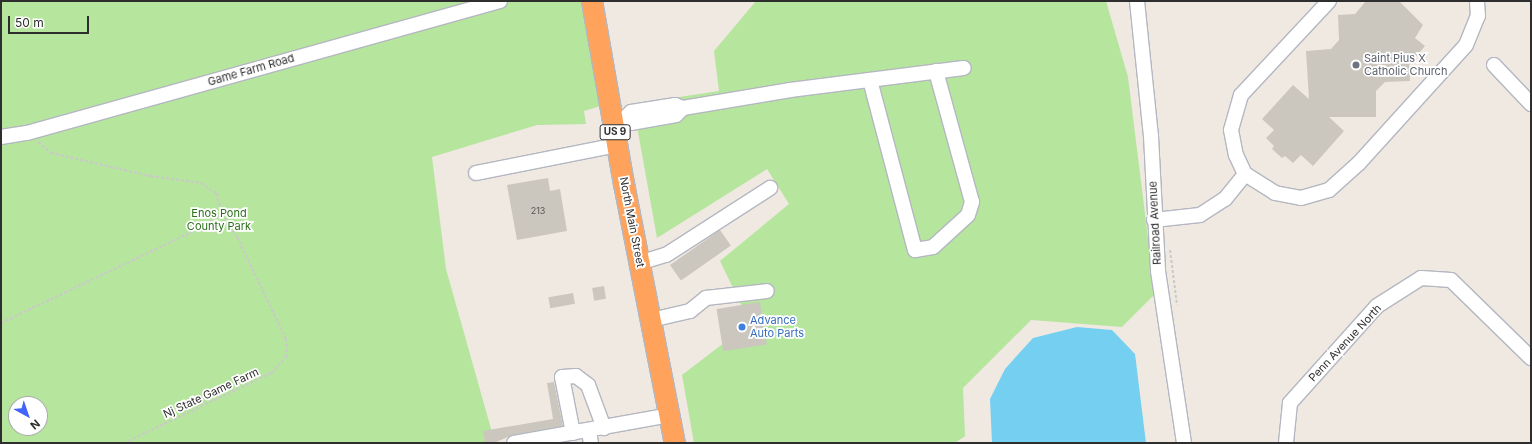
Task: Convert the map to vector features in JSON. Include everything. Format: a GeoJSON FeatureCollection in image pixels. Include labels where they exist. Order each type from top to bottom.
{"type":"FeatureCollection","features":[{"type":"Feature","properties":{"kind":"highway","name":"North Main Street"},"geometry":{"type":"LineString","coordinates":[[592,1],[619,120],[617,145],[675,443]]}},
{"type":"Feature","properties":{"kind":"street","name":"Game Farm Road"},"geometry":{"type":"LineString","coordinates":[[1,137],[26,133],[475,4],[500,1]]}},
{"type":"Feature","properties":{"kind":"street","name":"Railroad Avenue"},"geometry":{"type":"LineString","coordinates":[[1137,1],[1151,136],[1154,220],[1159,278],[1184,443]]}},
{"type":"Feature","properties":{"kind":"street"},"geometry":{"type":"LineString","coordinates":[[1329,1],[1241,95],[1231,130],[1236,155],[1245,174],[1275,193],[1301,198],[1329,190],[1360,164],[1466,45],[1478,16],[1477,1]]}},
{"type":"Feature","properties":{"kind":"street"},"geometry":{"type":"LineString","coordinates":[[1494,65],[1531,104]]}},
{"type":"Feature","properties":{"kind":"street"},"geometry":{"type":"LineString","coordinates":[[619,120],[631,123],[676,115],[682,108],[790,90],[964,68]]}},
{"type":"Feature","properties":{"kind":"street"},"geometry":{"type":"LineString","coordinates":[[870,80],[915,250],[932,247],[968,215],[972,202],[936,72]]}},
{"type":"Feature","properties":{"kind":"street"},"geometry":{"type":"LineString","coordinates":[[476,173],[617,145]]}},
{"type":"Feature","properties":{"kind":"street"},"geometry":{"type":"LineString","coordinates":[[1154,220],[1200,214],[1225,199],[1245,174]]}},
{"type":"Feature","properties":{"kind":"street"},"geometry":{"type":"LineString","coordinates":[[640,263],[666,255],[770,188]]}},
{"type":"Feature","properties":{"kind":"street","name":"Penn Avenue North"},"geometry":{"type":"LineString","coordinates":[[1286,443],[1290,403],[1377,306],[1421,278],[1451,280],[1531,358]]}},
{"type":"Feature","properties":{"kind":"street"},"geometry":{"type":"LineString","coordinates":[[651,320],[690,311],[706,298],[768,291]]}},
{"type":"Feature","properties":{"kind":"street"},"geometry":{"type":"LineString","coordinates":[[573,433],[562,377],[576,376],[588,385],[604,428]]}},
{"type":"Feature","properties":{"kind":"street"},"geometry":{"type":"LineString","coordinates":[[514,443],[573,433],[590,437],[604,428],[670,414]]}},
{"type":"Feature","properties":{"kind":"path","name":"Nj State Game Farm"},"geometry":{"type":"LineString","coordinates":[[26,133],[51,153],[151,176],[201,183],[216,194],[222,214],[237,237],[286,339],[287,356],[271,373],[124,443]]}},
{"type":"Feature","properties":{"kind":"path"},"geometry":{"type":"LineString","coordinates":[[1,323],[182,237],[222,214]]}},
{"type":"Feature","properties":{"kind":"green space","name":"Enos Pond County Park"},"geometry":{"type":"Polygon","coordinates":[[[1,1],[592,1],[610,103],[584,111],[586,124],[537,125],[432,157],[446,269],[495,443],[1,443],[1,1]]]}},
{"type":"Feature","properties":{"kind":"green space"},"geometry":{"type":"Polygon","coordinates":[[[756,1],[1106,1],[1128,77],[1155,294],[1122,327],[1031,320],[963,388],[965,436],[955,443],[694,443],[682,375],[750,323],[720,261],[789,204],[767,169],[657,238],[633,104],[719,91],[714,51],[756,1]]]}},
{"type":"Feature","properties":{"kind":"water"},"geometry":{"type":"Polygon","coordinates":[[[1077,327],[1112,330],[1135,354],[1146,443],[992,443],[990,399],[1005,369],[1033,338],[1077,327]]]}},
{"type":"Feature","properties":{"kind":"building"},"geometry":{"type":"Polygon","coordinates":[[[1366,1],[1399,1],[1423,25],[1415,38],[1425,46],[1409,65],[1410,81],[1385,82],[1376,91],[1376,117],[1329,117],[1344,131],[1313,166],[1301,155],[1293,163],[1285,156],[1282,158],[1272,149],[1274,146],[1266,138],[1274,130],[1262,119],[1293,85],[1309,99],[1306,51],[1331,49],[1339,40],[1338,15],[1355,14],[1366,1]]]}},
{"type":"Feature","properties":{"kind":"building"},"geometry":{"type":"Polygon","coordinates":[[[548,178],[550,191],[560,189],[567,231],[517,240],[507,185],[548,178]]]}},
{"type":"Feature","properties":{"kind":"building"},"geometry":{"type":"Polygon","coordinates":[[[720,230],[731,246],[681,281],[670,265],[720,230]]]}},
{"type":"Feature","properties":{"kind":"building"},"geometry":{"type":"Polygon","coordinates":[[[604,286],[606,299],[594,301],[592,288],[604,286]]]}},
{"type":"Feature","properties":{"kind":"building"},"geometry":{"type":"Polygon","coordinates":[[[573,293],[575,304],[550,308],[548,297],[573,293]]]}},
{"type":"Feature","properties":{"kind":"building","name":"Advance Auto Parts"},"geometry":{"type":"Polygon","coordinates":[[[760,302],[767,344],[723,351],[717,309],[760,302]]]}},
{"type":"Feature","properties":{"kind":"building"},"geometry":{"type":"Polygon","coordinates":[[[554,382],[563,426],[512,435],[494,443],[485,443],[483,431],[553,419],[547,383],[554,382]]]}},
{"type":"Feature","properties":{"kind":"place","name":"Saint Pius X Catholic Church"},"geometry":{"type":"Point","coordinates":[1356,65]}},
{"type":"Feature","properties":{"kind":"place","name":"Advance Auto Parts"},"geometry":{"type":"Point","coordinates":[742,327]}}]}
